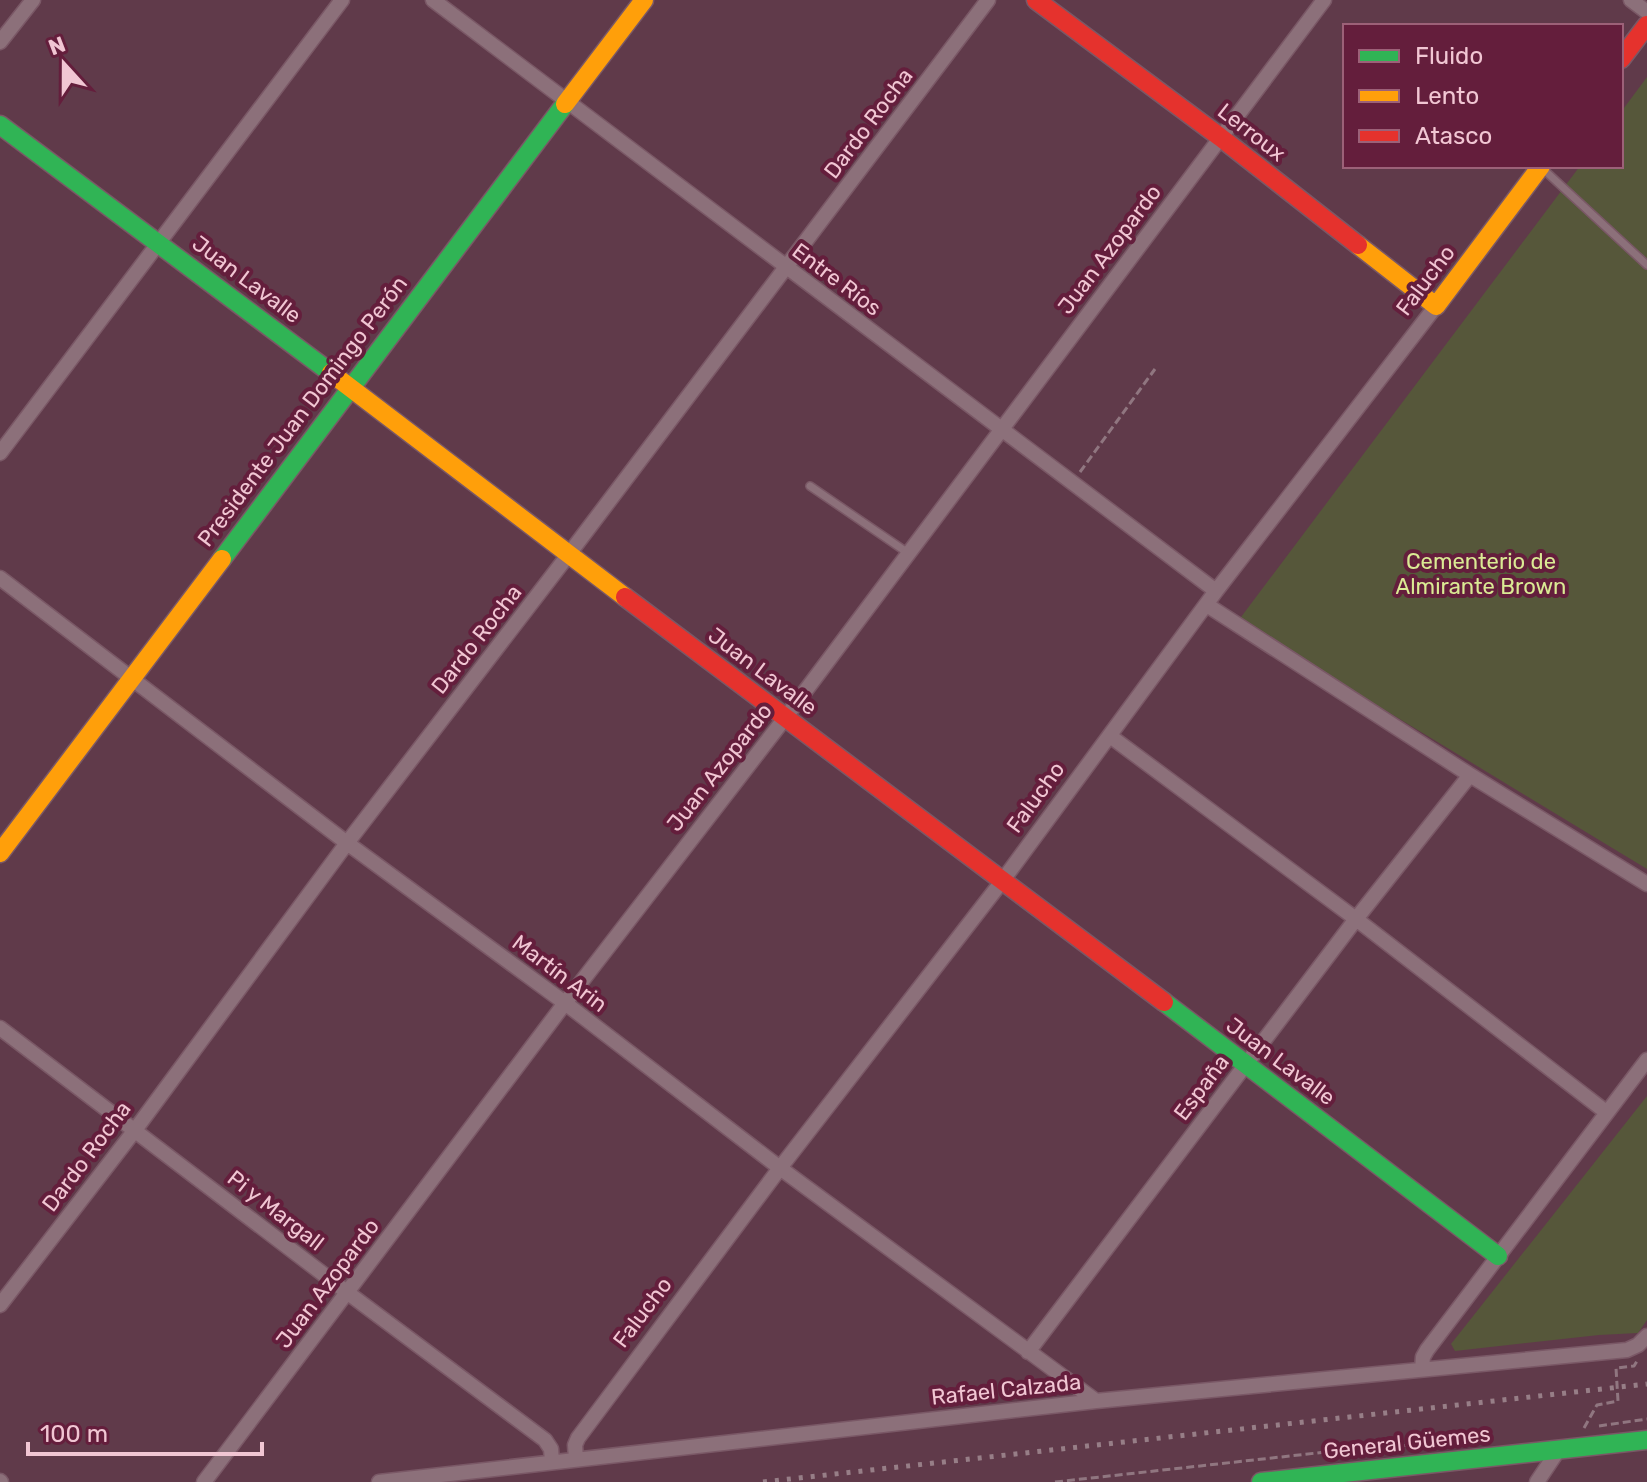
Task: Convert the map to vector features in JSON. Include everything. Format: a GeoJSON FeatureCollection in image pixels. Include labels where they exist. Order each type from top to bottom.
{"type":"FeatureCollection","features":[{"type":"Feature","properties":{"kind":"street"},"geometry":{"type":"LineString","coordinates":[[0,42],[33,0]]}},
{"type":"Feature","properties":{"kind":"street"},"geometry":{"type":"LineString","coordinates":[[0,453],[342,0]]}},
{"type":"Feature","properties":{"kind":"street","name":"Entre Ríos"},"geometry":{"type":"LineString","coordinates":[[433,0],[1216,591]]}},
{"type":"Feature","properties":{"kind":"street","name":"Presidente Juan Domingo Perón"},"geometry":{"type":"LineString","coordinates":[[0,853],[644,0]]}},
{"type":"Feature","properties":{"kind":"street","name":"Dardo Rocha"},"geometry":{"type":"LineString","coordinates":[[0,1305],[988,0]]}},
{"type":"Feature","properties":{"kind":"street","name":"Lerroux"},"geometry":{"type":"LineString","coordinates":[[1036,0],[1220,137],[1436,306]]}},
{"type":"Feature","properties":{"kind":"street","name":"Juan Azopardo"},"geometry":{"type":"LineString","coordinates":[[204,1482],[565,1003],[785,718],[1324,0]]}},
{"type":"Feature","properties":{"kind":"street"},"geometry":{"type":"LineString","coordinates":[[1631,0],[1647,12]]}},
{"type":"Feature","properties":{"kind":"street"},"geometry":{"type":"LineString","coordinates":[[1623,56],[1647,25]]}},
{"type":"Feature","properties":{"kind":"street","name":"Juan Lavalle"},"geometry":{"type":"LineString","coordinates":[[0,125],[1498,1256]]}},
{"type":"Feature","properties":{"kind":"street","name":"Falucho"},"geometry":{"type":"LineString","coordinates":[[576,1459],[578,1438],[1539,168]]}},
{"type":"Feature","properties":{"kind":"street","name":"Martín Arin"},"geometry":{"type":"LineString","coordinates":[[0,578],[347,843],[1096,1401]]}},
{"type":"Feature","properties":{"kind":"street"},"geometry":{"type":"LineString","coordinates":[[1207,605],[1470,775],[1647,884]]}},
{"type":"Feature","properties":{"kind":"street"},"geometry":{"type":"LineString","coordinates":[[1110,736],[1356,919],[1606,1112]]}},
{"type":"Feature","properties":{"kind":"street","name":"España"},"geometry":{"type":"LineString","coordinates":[[1028,1352],[1356,919],[1470,775]]}},
{"type":"Feature","properties":{"kind":"street","name":"Pi y Margall"},"geometry":{"type":"LineString","coordinates":[[0,1028],[545,1440],[551,1449],[552,1462]]}},
{"type":"Feature","properties":{"kind":"street"},"geometry":{"type":"LineString","coordinates":[[1422,1369],[1427,1350],[1647,1060]]}},
{"type":"Feature","properties":{"kind":"street","name":"Rafael Calzada"},"geometry":{"type":"LineString","coordinates":[[379,1482],[1096,1401],[1641,1347]]}},
{"type":"Feature","properties":{"kind":"street","name":"General Güemes"},"geometry":{"type":"LineString","coordinates":[[1261,1482],[1306,1480],[1647,1440]]}},
{"type":"Feature","properties":{"kind":"street"},"geometry":{"type":"LineString","coordinates":[[1537,1482],[1559,1449]]}},
{"type":"Feature","properties":{"kind":"lane"},"geometry":{"type":"LineString","coordinates":[[1542,168],[1647,265]]}},
{"type":"Feature","properties":{"kind":"lane"},"geometry":{"type":"LineString","coordinates":[[810,486],[908,553]]}},
{"type":"Feature","properties":{"kind":"path"},"geometry":{"type":"LineString","coordinates":[[1073,482],[1155,369]]}},
{"type":"Feature","properties":{"kind":"path"},"geometry":{"type":"LineString","coordinates":[[1641,1347],[1634,1366],[1616,1368],[1618,1401],[1597,1405],[1584,1428],[1647,1419]]}},
{"type":"Feature","properties":{"kind":"path"},"geometry":{"type":"LineString","coordinates":[[1055,1482],[1362,1448],[1474,1439]]}},
{"type":"Feature","properties":{"kind":"green space","name":"Cementerio de Almirante Brown"},"geometry":{"type":"Polygon","coordinates":[[[1647,77],[1647,869],[1238,621],[1578,168],[1623,168],[1623,109],[1647,77]]]}},
{"type":"Feature","properties":{"kind":"green space"},"geometry":{"type":"Polygon","coordinates":[[[1647,1096],[1647,1320],[1638,1333],[1455,1351],[1451,1344],[1647,1096]]]}},
{"type":"Feature","properties":{"kind":"railway"},"geometry":{"type":"LineString","coordinates":[[763,1482],[1647,1384]]}},
{"type":"Feature","properties":{"kind":"traffic: fast"},"geometry":{"type":"LineString","coordinates":[[222,559],[565,104]]}},
{"type":"Feature","properties":{"kind":"traffic: fast"},"geometry":{"type":"LineString","coordinates":[[0,125],[331,373]]}},
{"type":"Feature","properties":{"kind":"traffic: fast"},"geometry":{"type":"LineString","coordinates":[[1164,1002],[1498,1256]]}},
{"type":"Feature","properties":{"kind":"traffic: fast"},"geometry":{"type":"LineString","coordinates":[[1261,1482],[1647,1440]]}},
{"type":"Feature","properties":{"kind":"traffic: slow"},"geometry":{"type":"LineString","coordinates":[[565,104],[644,0]]}},
{"type":"Feature","properties":{"kind":"traffic: slow"},"geometry":{"type":"LineString","coordinates":[[1358,245],[1436,306],[1540,168]]}},
{"type":"Feature","properties":{"kind":"traffic: slow"},"geometry":{"type":"LineString","coordinates":[[331,373],[625,597]]}},
{"type":"Feature","properties":{"kind":"traffic: slow"},"geometry":{"type":"LineString","coordinates":[[0,853],[222,559]]}},
{"type":"Feature","properties":{"kind":"traffic: jam"},"geometry":{"type":"LineString","coordinates":[[1036,0],[1358,245]]}},
{"type":"Feature","properties":{"kind":"traffic: jam"},"geometry":{"type":"LineString","coordinates":[[1623,56],[1647,25]]}},
{"type":"Feature","properties":{"kind":"traffic: jam"},"geometry":{"type":"LineString","coordinates":[[625,597],[1164,1002]]}}]}
